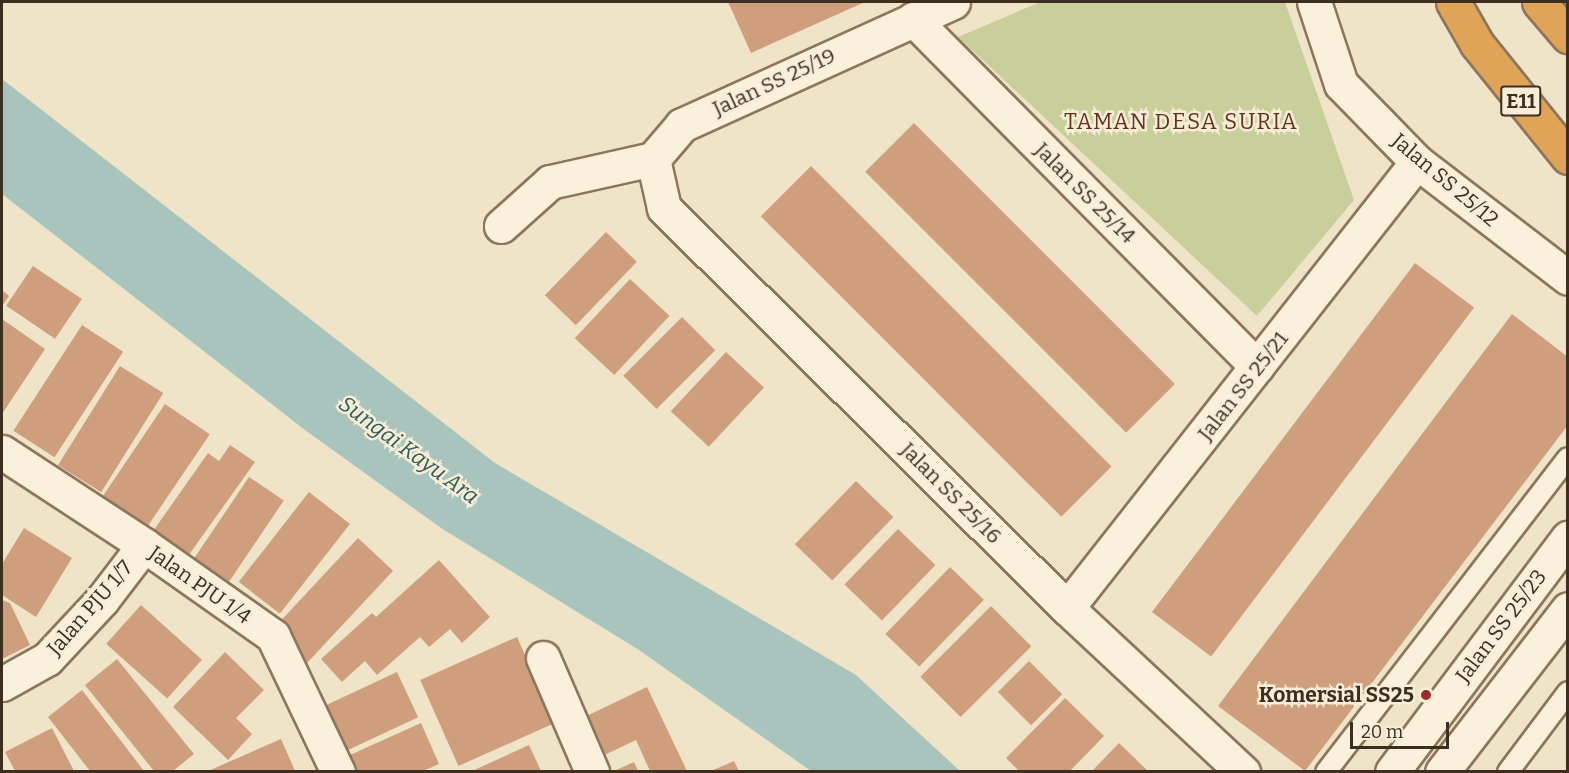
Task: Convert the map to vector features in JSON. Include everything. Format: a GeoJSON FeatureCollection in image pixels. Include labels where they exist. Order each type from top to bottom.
{"type":"FeatureCollection","features":[{"type":"Feature","properties":{"kind":"highway","name":"E11"},"geometry":{"type":"LineString","coordinates":[[1453,2],[1477,44],[1568,157]]}},
{"type":"Feature","properties":{"kind":"highway"},"geometry":{"type":"LineString","coordinates":[[1539,2],[1568,36]]}},
{"type":"Feature","properties":{"kind":"street","name":"Jalan SS 25/19"},"geometry":{"type":"LineString","coordinates":[[653,159],[682,125],[953,2]]}},
{"type":"Feature","properties":{"kind":"street","name":"Jalan SS 25/12"},"geometry":{"type":"LineString","coordinates":[[1314,2],[1341,84],[1417,162],[1568,278]]}},
{"type":"Feature","properties":{"kind":"street","name":"Jalan SS 25/14"},"geometry":{"type":"LineString","coordinates":[[913,19],[1257,367]]}},
{"type":"Feature","properties":{"kind":"street","name":"Jalan SS 25/16"},"geometry":{"type":"LineString","coordinates":[[653,159],[664,208],[1067,608],[1243,771]]}},
{"type":"Feature","properties":{"kind":"street"},"geometry":{"type":"LineString","coordinates":[[501,226],[550,182],[653,159]]}},
{"type":"Feature","properties":{"kind":"street","name":"Jalan SS 25/21"},"geometry":{"type":"LineString","coordinates":[[1067,608],[1417,162]]}},
{"type":"Feature","properties":{"kind":"street","name":"Jalan PJU 1/4"},"geometry":{"type":"LineString","coordinates":[[2,452],[144,545],[273,636],[338,771]]}},
{"type":"Feature","properties":{"kind":"street","name":"Jalan SS 25/23"},"geometry":{"type":"LineString","coordinates":[[1392,771],[1568,538]]}},
{"type":"Feature","properties":{"kind":"street","name":"Jalan PJU 1/7"},"geometry":{"type":"LineString","coordinates":[[2,684],[47,659],[102,600],[144,545]]}},
{"type":"Feature","properties":{"kind":"street","name":"Jalan SS 25/23"},"geometry":{"type":"LineString","coordinates":[[1442,771],[1568,609]]}},
{"type":"Feature","properties":{"kind":"street"},"geometry":{"type":"LineString","coordinates":[[543,658],[592,771]]}},
{"type":"Feature","properties":{"kind":"lane"},"geometry":{"type":"LineString","coordinates":[[1326,771],[1568,459]]}},
{"type":"Feature","properties":{"kind":"lane"},"geometry":{"type":"LineString","coordinates":[[1508,771],[1568,692]]}},
{"type":"Feature","properties":{"kind":"green space"},"geometry":{"type":"Polygon","coordinates":[[[1040,2],[1285,2],[1354,200],[1257,316],[958,37],[1040,2]]]}},
{"type":"Feature","properties":{"kind":"water","name":"Sungai Kayu Ara"},"geometry":{"type":"Polygon","coordinates":[[[2,79],[495,463],[856,675],[960,771],[811,771],[639,650],[441,528],[305,430],[2,194],[2,79]]]}},
{"type":"Feature","properties":{"kind":"building"},"geometry":{"type":"Polygon","coordinates":[[[728,2],[865,2],[751,53],[728,2]]]}},
{"type":"Feature","properties":{"kind":"building"},"geometry":{"type":"Polygon","coordinates":[[[914,123],[1175,384],[1126,433],[865,172],[914,123]]]}},
{"type":"Feature","properties":{"kind":"building"},"geometry":{"type":"Polygon","coordinates":[[[811,166],[1112,467],[1061,517],[761,216],[811,166]]]}},
{"type":"Feature","properties":{"kind":"building"},"geometry":{"type":"Polygon","coordinates":[[[606,232],[637,262],[576,325],[545,295],[606,232]]]}},
{"type":"Feature","properties":{"kind":"building"},"geometry":{"type":"Polygon","coordinates":[[[1415,263],[1474,308],[1211,657],[1152,612],[1415,263]]]}},
{"type":"Feature","properties":{"kind":"building"},"geometry":{"type":"Polygon","coordinates":[[[33,266],[82,299],[55,339],[6,306],[33,266]]]}},
{"type":"Feature","properties":{"kind":"building"},"geometry":{"type":"Polygon","coordinates":[[[630,279],[669,316],[614,375],[575,338],[630,279]]]}},
{"type":"Feature","properties":{"kind":"building"},"geometry":{"type":"Polygon","coordinates":[[[2,290],[9,296],[2,306],[2,290]]]}},
{"type":"Feature","properties":{"kind":"building"},"geometry":{"type":"Polygon","coordinates":[[[1512,314],[1568,357],[1568,425],[1305,771],[1218,706],[1512,314]]]}},
{"type":"Feature","properties":{"kind":"building"},"geometry":{"type":"Polygon","coordinates":[[[682,317],[715,350],[657,409],[623,376],[682,317]]]}},
{"type":"Feature","properties":{"kind":"building"},"geometry":{"type":"Polygon","coordinates":[[[2,319],[45,349],[2,414],[2,319]]]}},
{"type":"Feature","properties":{"kind":"building"},"geometry":{"type":"Polygon","coordinates":[[[82,325],[123,352],[54,457],[13,431],[82,325]]]}},
{"type":"Feature","properties":{"kind":"building"},"geometry":{"type":"Polygon","coordinates":[[[726,352],[764,387],[709,447],[671,411],[726,352]]]}},
{"type":"Feature","properties":{"kind":"building"},"geometry":{"type":"Polygon","coordinates":[[[120,366],[163,393],[101,492],[58,465],[120,366]]]}},
{"type":"Feature","properties":{"kind":"building"},"geometry":{"type":"Polygon","coordinates":[[[165,404],[210,434],[148,526],[103,496],[165,404]]]}},
{"type":"Feature","properties":{"kind":"building"},"geometry":{"type":"Polygon","coordinates":[[[230,445],[255,462],[181,566],[146,541],[208,453],[219,461],[230,445]]]}},
{"type":"Feature","properties":{"kind":"building"},"geometry":{"type":"Polygon","coordinates":[[[249,477],[284,500],[228,583],[194,559],[249,477]]]}},
{"type":"Feature","properties":{"kind":"building"},"geometry":{"type":"Polygon","coordinates":[[[856,481],[893,517],[832,580],[795,544],[856,481]]]}},
{"type":"Feature","properties":{"kind":"building"},"geometry":{"type":"Polygon","coordinates":[[[309,492],[350,524],[280,614],[239,582],[309,492]]]}},
{"type":"Feature","properties":{"kind":"building"},"geometry":{"type":"Polygon","coordinates":[[[24,528],[72,558],[36,617],[2,595],[2,564],[24,528]]]}},
{"type":"Feature","properties":{"kind":"building"},"geometry":{"type":"Polygon","coordinates":[[[898,529],[935,565],[882,621],[845,584],[898,529]]]}},
{"type":"Feature","properties":{"kind":"building"},"geometry":{"type":"Polygon","coordinates":[[[358,538],[393,571],[305,665],[270,632],[358,538]]]}},
{"type":"Feature","properties":{"kind":"building"},"geometry":{"type":"Polygon","coordinates":[[[439,560],[490,617],[462,643],[450,629],[429,647],[420,637],[377,675],[365,661],[342,682],[321,659],[372,613],[376,617],[439,560]]]}},
{"type":"Feature","properties":{"kind":"building"},"geometry":{"type":"Polygon","coordinates":[[[950,567],[984,600],[919,667],[885,634],[950,567]]]}},
{"type":"Feature","properties":{"kind":"building"},"geometry":{"type":"Polygon","coordinates":[[[2,600],[10,603],[30,645],[2,659],[2,600]]]}},
{"type":"Feature","properties":{"kind":"building"},"geometry":{"type":"Polygon","coordinates":[[[141,605],[202,660],[167,699],[106,644],[141,605]]]}},
{"type":"Feature","properties":{"kind":"building"},"geometry":{"type":"Polygon","coordinates":[[[991,606],[1031,646],[961,717],[920,677],[991,606]]]}},
{"type":"Feature","properties":{"kind":"building"},"geometry":{"type":"Polygon","coordinates":[[[517,637],[555,723],[458,766],[420,680],[517,637]]]}},
{"type":"Feature","properties":{"kind":"building"},"geometry":{"type":"Polygon","coordinates":[[[225,652],[264,690],[236,718],[252,734],[228,760],[173,707],[225,652]]]}},
{"type":"Feature","properties":{"kind":"building"},"geometry":{"type":"Polygon","coordinates":[[[117,659],[194,754],[173,771],[154,771],[85,685],[117,659]]]}},
{"type":"Feature","properties":{"kind":"building"},"geometry":{"type":"Polygon","coordinates":[[[1029,661],[1062,694],[1031,725],[998,692],[1029,661]]]}},
{"type":"Feature","properties":{"kind":"building"},"geometry":{"type":"Polygon","coordinates":[[[397,672],[418,717],[341,753],[320,708],[397,672]]]}},
{"type":"Feature","properties":{"kind":"building"},"geometry":{"type":"Polygon","coordinates":[[[647,687],[687,771],[650,771],[636,740],[592,761],[574,722],[647,687]]]}},
{"type":"Feature","properties":{"kind":"building"},"geometry":{"type":"Polygon","coordinates":[[[82,690],[144,771],[90,771],[48,717],[82,690]]]}},
{"type":"Feature","properties":{"kind":"building"},"geometry":{"type":"Polygon","coordinates":[[[1065,698],[1104,736],[1070,771],[1019,771],[1006,758],[1065,698]]]}},
{"type":"Feature","properties":{"kind":"building"},"geometry":{"type":"Polygon","coordinates":[[[421,723],[439,764],[423,771],[347,771],[341,759],[421,723]]]}},
{"type":"Feature","properties":{"kind":"building"},"geometry":{"type":"Polygon","coordinates":[[[52,728],[74,771],[15,771],[5,752],[52,728]]]}},
{"type":"Feature","properties":{"kind":"building"},"geometry":{"type":"Polygon","coordinates":[[[281,739],[295,771],[208,771],[281,739]]]}},
{"type":"Feature","properties":{"kind":"building"},"geometry":{"type":"Polygon","coordinates":[[[1119,743],[1148,771],[1092,771],[1119,743]]]}},
{"type":"Feature","properties":{"kind":"building"},"geometry":{"type":"Polygon","coordinates":[[[529,745],[541,771],[472,771],[529,745]]]}},
{"type":"Feature","properties":{"kind":"building"},"geometry":{"type":"Polygon","coordinates":[[[734,761],[739,771],[711,771],[734,761]]]}},
{"type":"Feature","properties":{"kind":"building"},"geometry":{"type":"Polygon","coordinates":[[[634,762],[638,771],[614,771],[634,762]]]}},
{"type":"Feature","properties":{"kind":"place","name":"Komersial SS25"},"geometry":{"type":"Point","coordinates":[1426,695]}},
{"type":"Feature","properties":{"kind":"district","name":"TAMAN DESA SURIA"},"geometry":{"type":"Point","coordinates":[1181,122]}}]}
